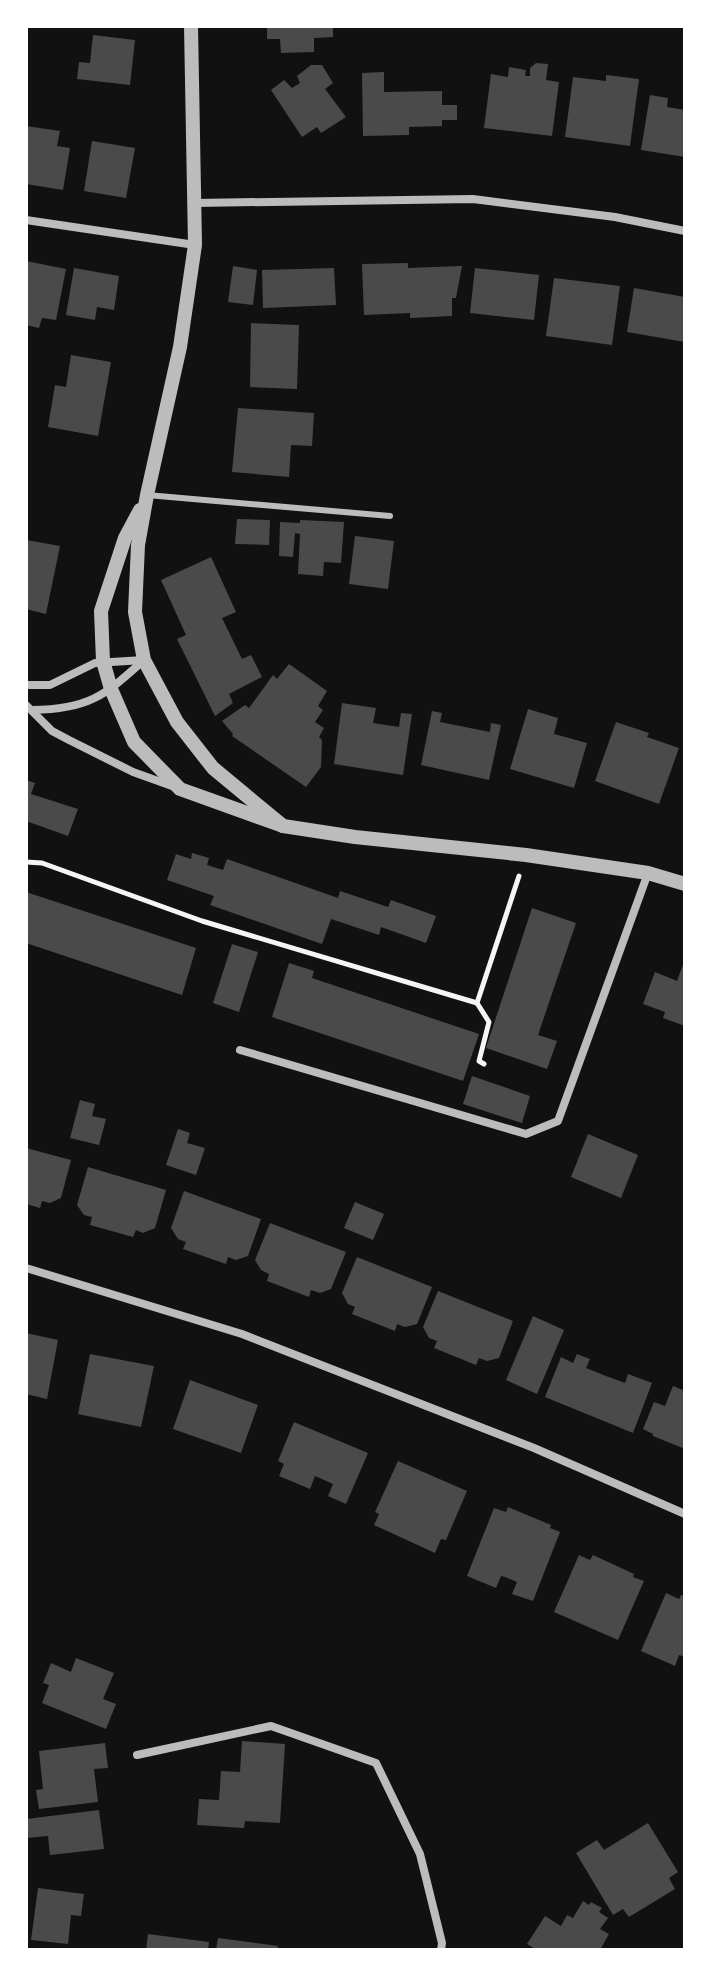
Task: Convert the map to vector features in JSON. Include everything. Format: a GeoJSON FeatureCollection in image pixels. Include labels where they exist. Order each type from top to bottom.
{"type":"FeatureCollection","features":[{"type":"Feature","properties":{"kind":"street"},"geometry":{"type":"LineString","coordinates":[[191,26],[195,245],[180,347],[138,545],[135,612],[144,660],[177,722],[213,768],[283,826]]}},
{"type":"Feature","properties":{"kind":"street"},"geometry":{"type":"LineString","coordinates":[[195,203],[473,199],[615,217],[685,231]]}},
{"type":"Feature","properties":{"kind":"street"},"geometry":{"type":"LineString","coordinates":[[26,220],[195,245]]}},
{"type":"Feature","properties":{"kind":"street"},"geometry":{"type":"LineString","coordinates":[[147,495],[125,538],[101,611],[103,661],[111,689],[134,742],[180,789]]}},
{"type":"Feature","properties":{"kind":"street"},"geometry":{"type":"LineString","coordinates":[[26,685],[50,685],[103,661],[144,660]]}},
{"type":"Feature","properties":{"kind":"street"},"geometry":{"type":"LineString","coordinates":[[29,707],[60,709],[80,705],[111,689],[144,660]]}},
{"type":"Feature","properties":{"kind":"street"},"geometry":{"type":"LineString","coordinates":[[29,707],[52,731],[133,772],[283,826],[526,855],[648,873],[685,884]]}},
{"type":"Feature","properties":{"kind":"street"},"geometry":{"type":"LineString","coordinates":[[240,1050],[526,1134],[558,1121],[648,873]]}},
{"type":"Feature","properties":{"kind":"street"},"geometry":{"type":"LineString","coordinates":[[26,1268],[242,1334],[534,1448],[685,1514]]}},
{"type":"Feature","properties":{"kind":"street"},"geometry":{"type":"LineString","coordinates":[[137,1755],[271,1726],[376,1763],[420,1854],[442,1943],[441,1950]]}},
{"type":"Feature","properties":{"kind":"lane"},"geometry":{"type":"LineString","coordinates":[[147,495],[390,516]]}},
{"type":"Feature","properties":{"kind":"path"},"geometry":{"type":"LineString","coordinates":[[477,1003],[526,855]]}},
{"type":"Feature","properties":{"kind":"path"},"geometry":{"type":"LineString","coordinates":[[26,862],[42,863],[202,921],[477,1003],[489,1022],[479,1061],[484,1064]]}},
{"type":"Feature","properties":{"kind":"building"},"geometry":{"type":"Polygon","coordinates":[[[267,26],[333,26],[333,37],[314,38],[314,52],[281,53],[280,39],[267,39],[267,26]]]}},
{"type":"Feature","properties":{"kind":"building"},"geometry":{"type":"Polygon","coordinates":[[[93,35],[135,40],[130,85],[77,79],[79,62],[90,63],[93,35]]]}},
{"type":"Feature","properties":{"kind":"building"},"geometry":{"type":"Polygon","coordinates":[[[536,63],[548,64],[546,80],[559,82],[552,136],[484,128],[491,74],[508,77],[509,67],[526,70],[525,76],[530,76],[530,68],[536,63]]]}},
{"type":"Feature","properties":{"kind":"building"},"geometry":{"type":"Polygon","coordinates":[[[311,65],[322,65],[333,83],[325,89],[346,117],[321,133],[317,127],[302,137],[271,90],[284,80],[292,88],[300,83],[297,76],[311,65]]]}},
{"type":"Feature","properties":{"kind":"building"},"geometry":{"type":"Polygon","coordinates":[[[384,72],[384,92],[442,91],[442,105],[457,105],[457,120],[442,120],[442,126],[409,127],[409,135],[363,136],[362,73],[384,72]]]}},
{"type":"Feature","properties":{"kind":"building"},"geometry":{"type":"Polygon","coordinates":[[[606,75],[639,79],[630,146],[565,137],[573,77],[606,81],[606,75]]]}},
{"type":"Feature","properties":{"kind":"building"},"geometry":{"type":"Polygon","coordinates":[[[650,95],[668,98],[667,107],[685,110],[685,157],[641,150],[650,95]]]}},
{"type":"Feature","properties":{"kind":"building"},"geometry":{"type":"Polygon","coordinates":[[[26,126],[60,131],[57,146],[70,148],[63,190],[26,184],[26,126]]]}},
{"type":"Feature","properties":{"kind":"building"},"geometry":{"type":"Polygon","coordinates":[[[92,141],[135,148],[126,198],[84,191],[92,141]]]}},
{"type":"Feature","properties":{"kind":"building"},"geometry":{"type":"Polygon","coordinates":[[[26,261],[66,269],[56,320],[42,318],[39,328],[26,325],[26,261]]]}},
{"type":"Feature","properties":{"kind":"building"},"geometry":{"type":"Polygon","coordinates":[[[408,263],[408,268],[462,266],[456,298],[452,298],[452,316],[410,318],[410,313],[364,315],[362,264],[408,263]]]}},
{"type":"Feature","properties":{"kind":"building"},"geometry":{"type":"Polygon","coordinates":[[[233,266],[257,270],[253,305],[228,302],[233,266]]]}},
{"type":"Feature","properties":{"kind":"building"},"geometry":{"type":"Polygon","coordinates":[[[74,268],[119,276],[114,310],[97,307],[95,320],[66,315],[74,268]]]}},
{"type":"Feature","properties":{"kind":"building"},"geometry":{"type":"Polygon","coordinates":[[[334,268],[336,305],[263,308],[262,270],[334,268]]]}},
{"type":"Feature","properties":{"kind":"building"},"geometry":{"type":"Polygon","coordinates":[[[475,268],[539,275],[534,320],[470,313],[475,268]]]}},
{"type":"Feature","properties":{"kind":"building"},"geometry":{"type":"Polygon","coordinates":[[[554,278],[620,286],[612,345],[546,336],[554,278]]]}},
{"type":"Feature","properties":{"kind":"building"},"geometry":{"type":"Polygon","coordinates":[[[634,288],[685,297],[685,342],[627,332],[634,288]]]}},
{"type":"Feature","properties":{"kind":"building"},"geometry":{"type":"Polygon","coordinates":[[[251,323],[299,325],[297,389],[250,387],[251,323]]]}},
{"type":"Feature","properties":{"kind":"building"},"geometry":{"type":"Polygon","coordinates":[[[71,355],[111,362],[98,436],[48,427],[55,385],[66,387],[71,355]]]}},
{"type":"Feature","properties":{"kind":"building"},"geometry":{"type":"Polygon","coordinates":[[[238,408],[314,413],[312,446],[291,445],[289,477],[232,472],[238,408]]]}},
{"type":"Feature","properties":{"kind":"building"},"geometry":{"type":"Polygon","coordinates":[[[237,519],[270,520],[269,545],[235,544],[237,519]]]}},
{"type":"Feature","properties":{"kind":"building"},"geometry":{"type":"Polygon","coordinates":[[[300,520],[344,522],[341,563],[324,562],[323,576],[298,574],[300,534],[295,533],[293,557],[279,556],[280,522],[300,523],[300,520]]]}},
{"type":"Feature","properties":{"kind":"building"},"geometry":{"type":"Polygon","coordinates":[[[355,536],[394,541],[388,589],[349,584],[355,536]]]}},
{"type":"Feature","properties":{"kind":"building"},"geometry":{"type":"Polygon","coordinates":[[[26,540],[60,546],[46,614],[26,609],[26,540]]]}},
{"type":"Feature","properties":{"kind":"building"},"geometry":{"type":"Polygon","coordinates":[[[211,557],[236,612],[222,618],[242,659],[251,655],[262,677],[229,694],[233,703],[215,716],[177,639],[186,635],[161,580],[211,557]]]}},
{"type":"Feature","properties":{"kind":"building"},"geometry":{"type":"Polygon","coordinates":[[[289,664],[327,691],[318,706],[323,710],[315,722],[324,728],[319,737],[322,740],[321,767],[306,787],[232,736],[222,721],[245,705],[249,708],[273,675],[277,679],[289,664]]]}},
{"type":"Feature","properties":{"kind":"building"},"geometry":{"type":"Polygon","coordinates":[[[342,703],[376,708],[373,723],[399,727],[401,713],[412,714],[403,775],[334,764],[342,703]]]}},
{"type":"Feature","properties":{"kind":"building"},"geometry":{"type":"Polygon","coordinates":[[[528,709],[558,718],[554,734],[587,743],[574,788],[510,769],[528,709]]]}},
{"type":"Feature","properties":{"kind":"building"},"geometry":{"type":"Polygon","coordinates":[[[432,711],[442,713],[440,722],[490,732],[491,723],[501,725],[489,780],[421,765],[432,711]]]}},
{"type":"Feature","properties":{"kind":"building"},"geometry":{"type":"Polygon","coordinates":[[[616,722],[649,733],[647,737],[679,748],[659,804],[595,781],[616,722]]]}},
{"type":"Feature","properties":{"kind":"building"},"geometry":{"type":"Polygon","coordinates":[[[26,780],[35,783],[31,794],[78,809],[68,836],[26,821],[26,780]]]}},
{"type":"Feature","properties":{"kind":"building"},"geometry":{"type":"Polygon","coordinates":[[[192,853],[209,858],[207,865],[223,870],[227,859],[338,898],[340,891],[388,907],[391,900],[436,916],[426,943],[381,927],[379,935],[331,919],[322,944],[210,905],[214,896],[167,880],[176,854],[191,859],[192,853]]]}},
{"type":"Feature","properties":{"kind":"building"},"geometry":{"type":"Polygon","coordinates":[[[26,892],[196,948],[182,995],[26,943],[26,892]]]}},
{"type":"Feature","properties":{"kind":"building"},"geometry":{"type":"Polygon","coordinates":[[[532,908],[576,923],[538,1035],[557,1041],[547,1069],[486,1048],[532,908]]]}},
{"type":"Feature","properties":{"kind":"building"},"geometry":{"type":"Polygon","coordinates":[[[232,944],[258,952],[239,1012],[213,1003],[232,944]]]}},
{"type":"Feature","properties":{"kind":"building"},"geometry":{"type":"Polygon","coordinates":[[[685,959],[685,1026],[663,1018],[665,1012],[643,1004],[655,972],[677,981],[685,959]]]}},
{"type":"Feature","properties":{"kind":"building"},"geometry":{"type":"Polygon","coordinates":[[[289,963],[314,971],[312,978],[479,1034],[463,1081],[272,1017],[289,963]]]}},
{"type":"Feature","properties":{"kind":"building"},"geometry":{"type":"Polygon","coordinates":[[[472,1076],[530,1096],[522,1123],[463,1104],[472,1076]]]}},
{"type":"Feature","properties":{"kind":"building"},"geometry":{"type":"Polygon","coordinates":[[[80,1100],[95,1104],[92,1116],[106,1119],[99,1145],[70,1138],[80,1100]]]}},
{"type":"Feature","properties":{"kind":"building"},"geometry":{"type":"Polygon","coordinates":[[[178,1129],[190,1133],[187,1143],[205,1148],[196,1175],[166,1165],[178,1129]]]}},
{"type":"Feature","properties":{"kind":"building"},"geometry":{"type":"Polygon","coordinates":[[[588,1134],[638,1155],[621,1198],[571,1177],[588,1134]]]}},
{"type":"Feature","properties":{"kind":"building"},"geometry":{"type":"Polygon","coordinates":[[[26,1148],[71,1160],[61,1198],[50,1203],[42,1201],[40,1208],[26,1204],[26,1148]]]}},
{"type":"Feature","properties":{"kind":"building"},"geometry":{"type":"Polygon","coordinates":[[[88,1167],[166,1190],[155,1228],[143,1233],[136,1230],[133,1237],[90,1225],[92,1217],[84,1215],[77,1205],[88,1167]]]}},
{"type":"Feature","properties":{"kind":"building"},"geometry":{"type":"Polygon","coordinates":[[[184,1191],[261,1219],[248,1256],[236,1260],[228,1257],[226,1264],[183,1249],[186,1242],[178,1239],[171,1228],[184,1191]]]}},
{"type":"Feature","properties":{"kind":"building"},"geometry":{"type":"Polygon","coordinates":[[[355,1202],[384,1214],[373,1240],[344,1228],[355,1202]]]}},
{"type":"Feature","properties":{"kind":"building"},"geometry":{"type":"Polygon","coordinates":[[[270,1223],[346,1252],[331,1289],[320,1293],[311,1290],[309,1297],[267,1281],[269,1274],[261,1270],[255,1260],[270,1223]]]}},
{"type":"Feature","properties":{"kind":"building"},"geometry":{"type":"Polygon","coordinates":[[[357,1257],[432,1287],[417,1324],[405,1327],[397,1324],[395,1331],[352,1314],[355,1307],[348,1304],[342,1293],[357,1257]]]}},
{"type":"Feature","properties":{"kind":"building"},"geometry":{"type":"Polygon","coordinates":[[[438,1291],[513,1321],[499,1358],[487,1361],[479,1358],[476,1365],[434,1348],[437,1341],[429,1338],[423,1327],[438,1291]]]}},
{"type":"Feature","properties":{"kind":"building"},"geometry":{"type":"Polygon","coordinates":[[[533,1316],[564,1330],[537,1394],[506,1380],[533,1316]]]}},
{"type":"Feature","properties":{"kind":"building"},"geometry":{"type":"Polygon","coordinates":[[[26,1333],[58,1340],[47,1399],[26,1394],[26,1333]]]}},
{"type":"Feature","properties":{"kind":"building"},"geometry":{"type":"Polygon","coordinates":[[[90,1354],[154,1366],[141,1427],[78,1414],[90,1354]]]}},
{"type":"Feature","properties":{"kind":"building"},"geometry":{"type":"Polygon","coordinates":[[[577,1354],[590,1359],[586,1368],[606,1376],[625,1383],[628,1374],[652,1383],[633,1433],[545,1397],[561,1357],[573,1363],[577,1354]]]}},
{"type":"Feature","properties":{"kind":"building"},"geometry":{"type":"Polygon","coordinates":[[[190,1380],[258,1405],[241,1453],[173,1429],[190,1380]]]}},
{"type":"Feature","properties":{"kind":"building"},"geometry":{"type":"Polygon","coordinates":[[[673,1386],[685,1391],[685,1449],[643,1429],[654,1402],[665,1406],[673,1386]]]}},
{"type":"Feature","properties":{"kind":"building"},"geometry":{"type":"Polygon","coordinates":[[[294,1422],[368,1453],[346,1504],[328,1496],[333,1484],[315,1476],[310,1489],[279,1476],[284,1464],[278,1461],[294,1422]]]}},
{"type":"Feature","properties":{"kind":"building"},"geometry":{"type":"Polygon","coordinates":[[[398,1461],[467,1491],[446,1540],[441,1539],[435,1553],[374,1525],[379,1514],[375,1512],[398,1461]]]}},
{"type":"Feature","properties":{"kind":"building"},"geometry":{"type":"Polygon","coordinates":[[[508,1507],[551,1525],[550,1528],[560,1532],[533,1601],[512,1594],[517,1582],[505,1577],[501,1576],[496,1588],[467,1576],[494,1508],[506,1512],[508,1507]]]}},
{"type":"Feature","properties":{"kind":"building"},"geometry":{"type":"Polygon","coordinates":[[[579,1555],[590,1560],[593,1555],[644,1581],[618,1640],[554,1612],[579,1555]]]}},
{"type":"Feature","properties":{"kind":"building"},"geometry":{"type":"Polygon","coordinates":[[[666,1593],[679,1599],[681,1595],[685,1596],[685,1657],[679,1655],[675,1666],[641,1651],[666,1593]]]}},
{"type":"Feature","properties":{"kind":"building"},"geometry":{"type":"Polygon","coordinates":[[[76,1658],[114,1673],[103,1699],[116,1704],[106,1729],[42,1703],[49,1685],[43,1683],[51,1663],[71,1672],[76,1658]]]}},
{"type":"Feature","properties":{"kind":"building"},"geometry":{"type":"Polygon","coordinates":[[[242,1741],[285,1744],[280,1823],[245,1821],[244,1828],[197,1825],[199,1799],[219,1800],[221,1771],[240,1772],[242,1741]]]}},
{"type":"Feature","properties":{"kind":"building"},"geometry":{"type":"Polygon","coordinates":[[[105,1743],[108,1768],[94,1769],[98,1802],[39,1809],[36,1790],[43,1789],[39,1751],[105,1743]]]}},
{"type":"Feature","properties":{"kind":"building"},"geometry":{"type":"Polygon","coordinates":[[[99,1810],[104,1849],[50,1855],[48,1836],[27,1838],[26,1819],[99,1810]]]}},
{"type":"Feature","properties":{"kind":"building"},"geometry":{"type":"Polygon","coordinates":[[[648,1823],[678,1872],[669,1878],[675,1889],[629,1917],[623,1909],[613,1915],[576,1853],[597,1840],[604,1850],[648,1823]]]}},
{"type":"Feature","properties":{"kind":"building"},"geometry":{"type":"Polygon","coordinates":[[[38,1888],[84,1894],[81,1916],[71,1915],[68,1944],[31,1940],[38,1888]]]}},
{"type":"Feature","properties":{"kind":"building"},"geometry":{"type":"Polygon","coordinates":[[[583,1901],[602,1908],[599,1912],[608,1918],[600,1929],[609,1934],[600,1950],[537,1950],[527,1944],[545,1916],[561,1926],[567,1915],[573,1918],[583,1901]]]}},
{"type":"Feature","properties":{"kind":"building"},"geometry":{"type":"Polygon","coordinates":[[[148,1934],[209,1942],[208,1950],[146,1950],[148,1934]]]}},
{"type":"Feature","properties":{"kind":"building"},"geometry":{"type":"Polygon","coordinates":[[[218,1938],[278,1946],[277,1950],[216,1950],[218,1938]]]}}]}
